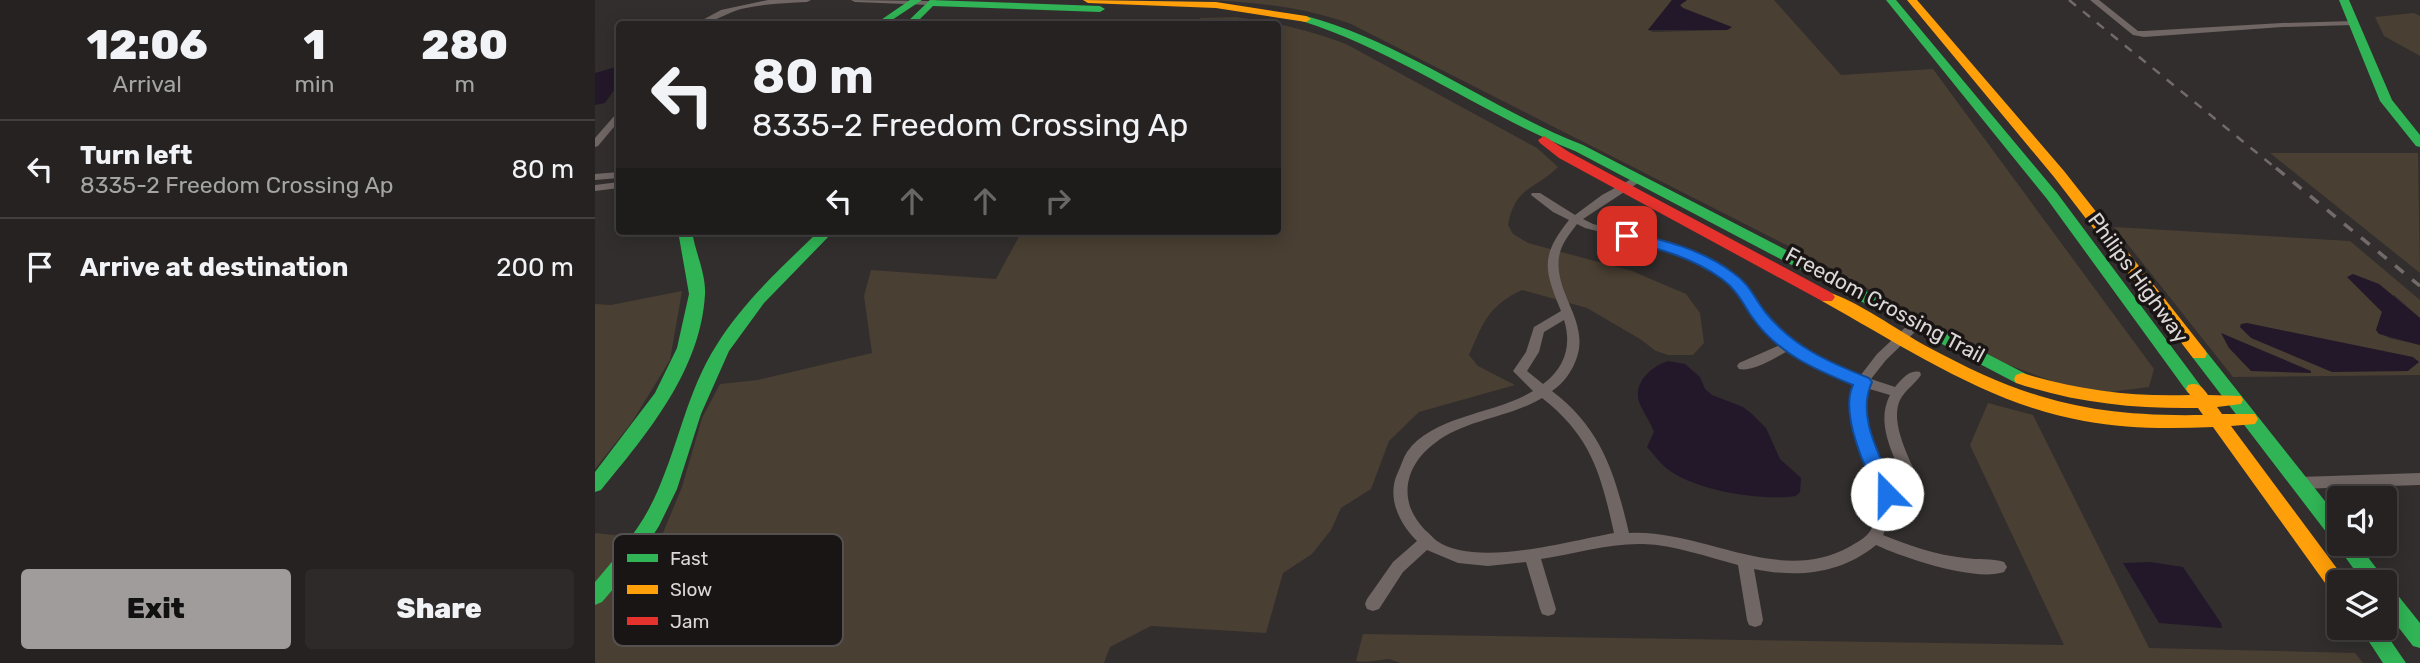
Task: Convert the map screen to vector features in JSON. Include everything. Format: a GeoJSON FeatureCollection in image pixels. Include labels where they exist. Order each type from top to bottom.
{"type":"FeatureCollection","features":[{"type":"Feature","properties":{"kind":"street"},"geometry":{"type":"LineString","coordinates":[[705,21],[722,12],[761,3],[807,0]]}},
{"type":"Feature","properties":{"kind":"street","name":"Freedom Crossing Trail"},"geometry":{"type":"LineString","coordinates":[[855,0],[1190,13],[1249,10]]}},
{"type":"Feature","properties":{"kind":"street","name":"Freedom Crossing Trail"},"geometry":{"type":"LineString","coordinates":[[1088,0],[1202,4],[1249,10],[1318,23],[1369,43],[1531,130],[1579,148],[1631,183],[1902,338],[2002,390],[2075,415],[2136,423],[2249,419]]}},
{"type":"Feature","properties":{"kind":"street","name":"Philips Highway"},"geometry":{"type":"LineString","coordinates":[[1891,0],[2052,196],[2327,570]]}},
{"type":"Feature","properties":{"kind":"street","name":"Philips Highway"},"geometry":{"type":"LineString","coordinates":[[1912,0],[2059,174],[2327,519]]}},
{"type":"Feature","properties":{"kind":"street"},"geometry":{"type":"LineString","coordinates":[[2094,0],[2136,33],[2144,34],[2353,23]]}},
{"type":"Feature","properties":{"kind":"street"},"geometry":{"type":"LineString","coordinates":[[2344,0],[2386,101],[2420,143]]}},
{"type":"Feature","properties":{"kind":"street"},"geometry":{"type":"LineString","coordinates":[[886,21],[924,1]]}},
{"type":"Feature","properties":{"kind":"street"},"geometry":{"type":"LineString","coordinates":[[912,21],[924,1]]}},
{"type":"Feature","properties":{"kind":"street"},"geometry":{"type":"LineString","coordinates":[[1936,52],[1957,51]]}},
{"type":"Feature","properties":{"kind":"street"},"geometry":{"type":"LineString","coordinates":[[595,144],[616,120]]}},
{"type":"Feature","properties":{"kind":"street"},"geometry":{"type":"LineString","coordinates":[[595,177],[616,174]]}},
{"type":"Feature","properties":{"kind":"street"},"geometry":{"type":"LineString","coordinates":[[1631,183],[1575,220],[1554,253],[1552,268],[1556,287],[1575,335],[1574,351],[1561,376],[1544,392],[1517,406],[1449,428],[1414,453],[1402,479],[1401,505],[1408,521],[1426,542],[1447,552],[1474,558],[1508,559],[1597,540],[1623,538],[1678,543],[1745,562],[1812,568],[1852,554],[1875,537],[1884,513],[1887,494],[1858,420],[1857,396],[1867,374],[1915,325]]}},
{"type":"Feature","properties":{"kind":"street","name":"Freedom Crossing Trail"},"geometry":{"type":"LineString","coordinates":[[1631,183],[2013,376],[2074,396],[2111,402],[2235,400]]}},
{"type":"Feature","properties":{"kind":"street"},"geometry":{"type":"LineString","coordinates":[[595,188],[616,185]]}},
{"type":"Feature","properties":{"kind":"street"},"geometry":{"type":"LineString","coordinates":[[1536,195],[1575,220],[1608,232],[1672,246],[1726,275],[1747,293],[1758,314],[1788,346],[1820,365],[1898,393]]}},
{"type":"Feature","properties":{"kind":"street"},"geometry":{"type":"LineString","coordinates":[[2052,196],[2068,207],[2087,228],[2105,235]]}},
{"type":"Feature","properties":{"kind":"street"},"geometry":{"type":"LineString","coordinates":[[595,485],[625,450],[660,398],[688,338],[694,317],[697,283],[686,235]]}},
{"type":"Feature","properties":{"kind":"street"},"geometry":{"type":"LineString","coordinates":[[643,534],[668,489],[692,414],[722,349],[759,299],[823,235]]}},
{"type":"Feature","properties":{"kind":"street"},"geometry":{"type":"LineString","coordinates":[[1568,312],[1538,330],[1533,353],[1519,371],[1572,416],[1600,455],[1623,538]]}},
{"type":"Feature","properties":{"kind":"street"},"geometry":{"type":"LineString","coordinates":[[1742,366],[1788,346]]}},
{"type":"Feature","properties":{"kind":"street"},"geometry":{"type":"LineString","coordinates":[[1887,494],[1918,493],[1891,420],[1892,404],[1898,393],[1915,375]]}},
{"type":"Feature","properties":{"kind":"street"},"geometry":{"type":"LineString","coordinates":[[2074,396],[2075,415]]}},
{"type":"Feature","properties":{"kind":"street"},"geometry":{"type":"LineString","coordinates":[[2299,483],[2420,479]]}},
{"type":"Feature","properties":{"kind":"street"},"geometry":{"type":"LineString","coordinates":[[1875,537],[1901,550],[1938,562],[1967,567],[1999,567]]}},
{"type":"Feature","properties":{"kind":"street"},"geometry":{"type":"LineString","coordinates":[[1373,604],[1398,567],[1426,542]]}},
{"type":"Feature","properties":{"kind":"street"},"geometry":{"type":"LineString","coordinates":[[1532,555],[1548,609]]}},
{"type":"Feature","properties":{"kind":"street"},"geometry":{"type":"LineString","coordinates":[[2356,556],[2367,570]]}},
{"type":"Feature","properties":{"kind":"street"},"geometry":{"type":"LineString","coordinates":[[1745,562],[1755,620]]}},
{"type":"Feature","properties":{"kind":"street"},"geometry":{"type":"LineString","coordinates":[[595,596],[613,574]]}},
{"type":"Feature","properties":{"kind":"street"},"geometry":{"type":"LineString","coordinates":[[2397,609],[2420,639]]}},
{"type":"Feature","properties":{"kind":"street"},"geometry":{"type":"LineString","coordinates":[[2378,640],[2395,663]]}},
{"type":"Feature","properties":{"kind":"shaded area"},"geometry":{"type":"Polygon","coordinates":[[[1205,0],[1672,0],[1648,30],[1653,32],[1731,28],[1683,8],[1680,5],[1687,0],[1774,0],[1841,75],[1933,69],[2154,369],[2149,387],[2110,392],[2065,386],[2001,362],[1814,259],[1351,24],[1279,6],[1205,0]]]}},
{"type":"Feature","properties":{"kind":"shaded area"},"geometry":{"type":"Polygon","coordinates":[[[1672,0],[1687,0],[1680,5],[1683,8],[1732,27],[1727,30],[1648,30],[1672,0]]]}},
{"type":"Feature","properties":{"kind":"shaded area"},"geometry":{"type":"Polygon","coordinates":[[[2414,13],[2420,16],[2420,56],[2384,36],[2375,17],[2414,13]]]}},
{"type":"Feature","properties":{"kind":"shaded area"},"geometry":{"type":"Polygon","coordinates":[[[1235,17],[1264,21],[1198,21],[1200,18],[1235,17]]]}},
{"type":"Feature","properties":{"kind":"shaded area"},"geometry":{"type":"Polygon","coordinates":[[[1281,25],[1346,44],[1537,148],[1558,167],[1527,190],[1516,203],[1508,225],[1513,234],[1528,243],[1632,271],[1686,294],[1700,313],[1704,343],[1693,355],[1668,355],[1656,351],[1587,308],[1522,290],[1501,302],[1488,316],[1469,355],[1478,366],[1515,385],[1419,412],[1389,441],[1371,489],[1341,508],[1331,530],[1312,554],[1283,573],[1266,633],[1151,626],[1110,647],[1104,663],[595,663],[595,533],[613,535],[613,646],[843,646],[843,534],[662,534],[682,487],[702,418],[720,384],[758,380],[872,353],[864,296],[871,270],[996,279],[1020,235],[1281,235],[1281,25]]]}},
{"type":"Feature","properties":{"kind":"shaded area"},"geometry":{"type":"Polygon","coordinates":[[[616,67],[616,87],[605,103],[595,105],[595,73],[616,67]]]}},
{"type":"Feature","properties":{"kind":"shaded area"},"geometry":{"type":"Polygon","coordinates":[[[2270,153],[2418,153],[2420,273],[2270,153]]]}},
{"type":"Feature","properties":{"kind":"shaded area"},"geometry":{"type":"Polygon","coordinates":[[[2114,227],[2350,241],[2420,300],[2420,318],[2394,295],[2382,312],[2376,330],[2389,338],[2420,345],[2420,375],[2233,377],[2114,227]]]}},
{"type":"Feature","properties":{"kind":"shaded area"},"geometry":{"type":"Polygon","coordinates":[[[2353,274],[2379,284],[2420,318],[2420,345],[2379,334],[2376,330],[2382,312],[2347,277],[2353,274]]]}},
{"type":"Feature","properties":{"kind":"shaded area"},"geometry":{"type":"Polygon","coordinates":[[[682,291],[670,360],[632,422],[595,469],[595,304],[611,305],[682,291]]]}},
{"type":"Feature","properties":{"kind":"shaded area"},"geometry":{"type":"Polygon","coordinates":[[[2247,323],[2413,357],[2419,362],[2408,371],[2332,372],[2251,338],[2240,327],[2241,324],[2247,323]]]}},
{"type":"Feature","properties":{"kind":"shaded area"},"geometry":{"type":"Polygon","coordinates":[[[2221,333],[2311,373],[2251,371],[2229,348],[2221,333]]]}},
{"type":"Feature","properties":{"kind":"shaded area"},"geometry":{"type":"Polygon","coordinates":[[[1668,361],[1685,364],[1700,377],[1705,389],[1712,395],[1743,407],[1766,428],[1780,459],[1801,478],[1800,492],[1796,496],[1765,497],[1710,488],[1677,475],[1660,462],[1647,447],[1654,432],[1638,395],[1645,376],[1668,361]]]}},
{"type":"Feature","properties":{"kind":"shaded area"},"geometry":{"type":"Polygon","coordinates":[[[1988,403],[2033,415],[2149,648],[2355,653],[2363,663],[1356,661],[1363,634],[2064,645],[1970,445],[1988,403]]]}},
{"type":"Feature","properties":{"kind":"shaded area"},"geometry":{"type":"Polygon","coordinates":[[[2150,562],[2183,567],[2222,628],[2159,623],[2123,563],[2150,562]]]}},
{"type":"Feature","properties":{"kind":"railway"},"geometry":{"type":"LineString","coordinates":[[2069,0],[2278,170]]}},
{"type":"Feature","properties":{"kind":"railway"},"geometry":{"type":"LineString","coordinates":[[2276,168],[2420,286]]}},
{"type":"Feature","properties":{"kind":"traffic: fast"},"geometry":{"type":"LineString","coordinates":[[885,21],[917,0]]}},
{"type":"Feature","properties":{"kind":"traffic: fast"},"geometry":{"type":"LineString","coordinates":[[1891,0],[2052,196],[2194,389]]}},
{"type":"Feature","properties":{"kind":"traffic: fast"},"geometry":{"type":"LineString","coordinates":[[2344,0],[2386,101],[2420,143]]}},
{"type":"Feature","properties":{"kind":"traffic: fast"},"geometry":{"type":"LineString","coordinates":[[913,21],[930,3],[1100,9]]}},
{"type":"Feature","properties":{"kind":"traffic: fast"},"geometry":{"type":"LineString","coordinates":[[1306,19],[1377,45],[1510,118],[1579,148],[2022,379]]}},
{"type":"Feature","properties":{"kind":"traffic: fast"},"geometry":{"type":"LineString","coordinates":[[595,485],[646,420],[675,373],[685,348],[697,294],[686,235]]}},
{"type":"Feature","properties":{"kind":"traffic: fast"},"geometry":{"type":"LineString","coordinates":[[643,534],[668,489],[692,414],[722,349],[759,299],[823,235]]}},
{"type":"Feature","properties":{"kind":"traffic: fast"},"geometry":{"type":"LineString","coordinates":[[2199,354],[2327,518]]}},
{"type":"Feature","properties":{"kind":"traffic: fast"},"geometry":{"type":"LineString","coordinates":[[2356,556],[2366,570]]}},
{"type":"Feature","properties":{"kind":"traffic: fast"},"geometry":{"type":"LineString","coordinates":[[595,596],[613,575]]}},
{"type":"Feature","properties":{"kind":"traffic: fast"},"geometry":{"type":"LineString","coordinates":[[2397,609],[2420,639]]}},
{"type":"Feature","properties":{"kind":"traffic: fast"},"geometry":{"type":"LineString","coordinates":[[2379,640],[2395,663]]}},
{"type":"Feature","properties":{"kind":"traffic: slow"},"geometry":{"type":"LineString","coordinates":[[1088,0],[1216,5],[1306,19]]}},
{"type":"Feature","properties":{"kind":"traffic: slow"},"geometry":{"type":"LineString","coordinates":[[1912,0],[2059,174],[2199,354]]}},
{"type":"Feature","properties":{"kind":"traffic: slow"},"geometry":{"type":"LineString","coordinates":[[1827,297],[1951,366],[2017,396],[2050,407],[2083,415],[2124,420],[2249,419]]}},
{"type":"Feature","properties":{"kind":"traffic: slow"},"geometry":{"type":"LineString","coordinates":[[2022,379],[2100,398],[2154,402],[2235,400]]}},
{"type":"Feature","properties":{"kind":"traffic: slow"},"geometry":{"type":"LineString","coordinates":[[2194,389],[2327,570]]}},
{"type":"Feature","properties":{"kind":"traffic: jam"},"geometry":{"type":"LineString","coordinates":[[1544,140],[1564,155],[1827,297]]}},
{"type":"Feature","properties":{"kind":"route"},"geometry":{"type":"LineString","coordinates":[[1627,236],[1672,246],[1726,275],[1747,293],[1758,314],[1788,346],[1820,365],[1863,382],[1856,403],[1858,420],[1887,494]]}}]}
